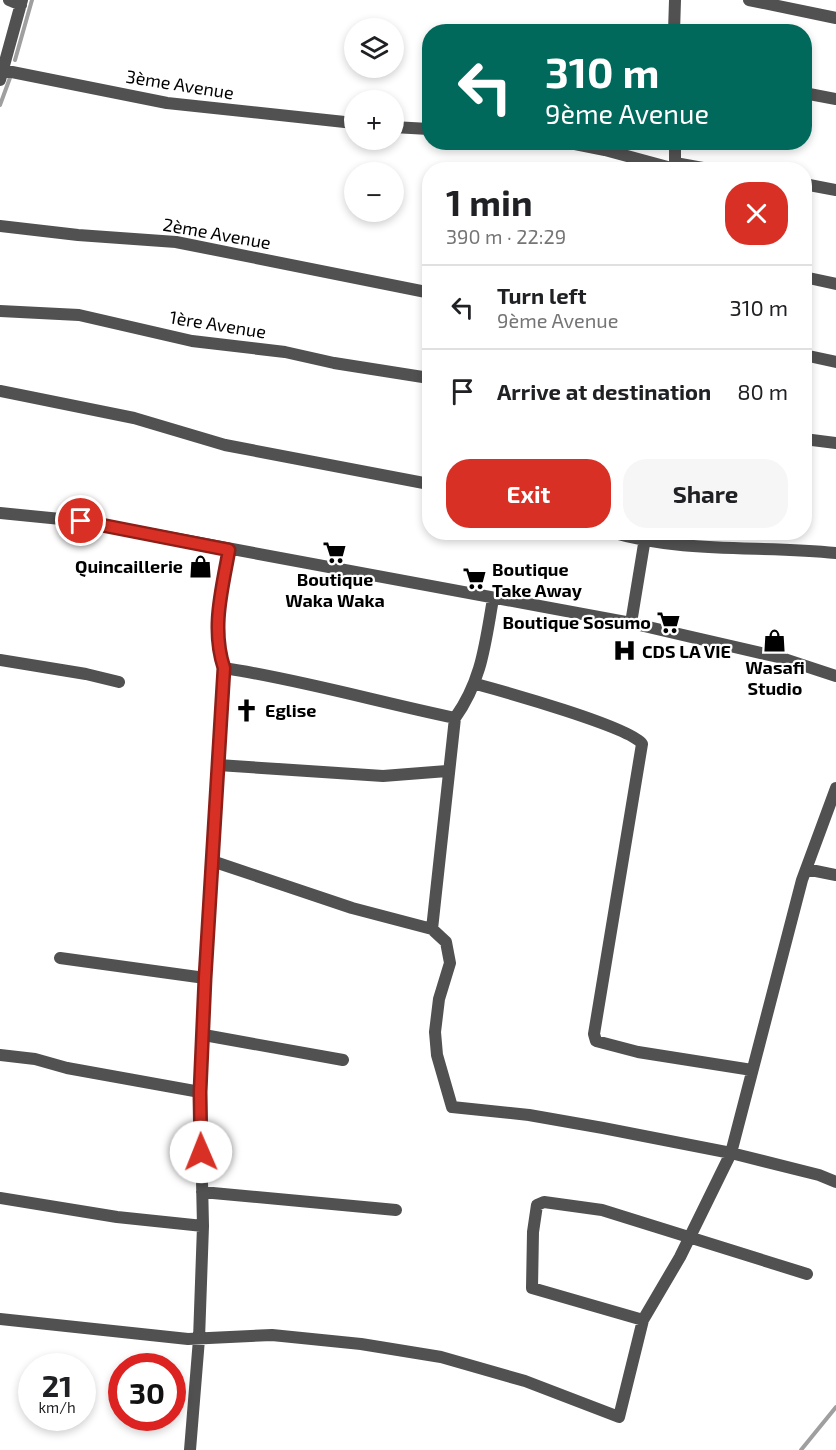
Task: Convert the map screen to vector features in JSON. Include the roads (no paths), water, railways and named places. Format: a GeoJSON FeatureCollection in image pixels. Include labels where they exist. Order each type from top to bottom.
{"type":"FeatureCollection","features":[{"type":"Feature","properties":{"kind":"street"},"geometry":{"type":"LineString","coordinates":[[674,24],[675,0]]}},
{"type":"Feature","properties":{"kind":"street"},"geometry":{"type":"LineString","coordinates":[[749,0],[836,18]]}},
{"type":"Feature","properties":{"kind":"street","name":"3ème Avenue"},"geometry":{"type":"LineString","coordinates":[[17,2],[1,75],[167,103],[344,122]]}},
{"type":"Feature","properties":{"kind":"street"},"geometry":{"type":"LineString","coordinates":[[812,94],[836,99]]}},
{"type":"Feature","properties":{"kind":"street"},"geometry":{"type":"LineString","coordinates":[[404,128],[422,129]]}},
{"type":"Feature","properties":{"kind":"street"},"geometry":{"type":"LineString","coordinates":[[605,150],[654,162]]}},
{"type":"Feature","properties":{"kind":"street"},"geometry":{"type":"LineString","coordinates":[[812,186],[836,190]]}},
{"type":"Feature","properties":{"kind":"street","name":"2ème Avenue"},"geometry":{"type":"LineString","coordinates":[[0,226],[87,236],[176,242],[422,291]]}},
{"type":"Feature","properties":{"kind":"street"},"geometry":{"type":"LineString","coordinates":[[812,279],[836,284]]}},
{"type":"Feature","properties":{"kind":"street","name":"1ère Avenue"},"geometry":{"type":"LineString","coordinates":[[0,311],[79,315],[192,341],[285,352],[334,363],[422,377]]}},
{"type":"Feature","properties":{"kind":"street"},"geometry":{"type":"LineString","coordinates":[[812,357],[836,362]]}},
{"type":"Feature","properties":{"kind":"street"},"geometry":{"type":"LineString","coordinates":[[0,392],[134,418],[225,445],[422,483]]}},
{"type":"Feature","properties":{"kind":"street"},"geometry":{"type":"LineString","coordinates":[[812,440],[836,443]]}},
{"type":"Feature","properties":{"kind":"street"},"geometry":{"type":"LineString","coordinates":[[0,513],[81,521],[631,623],[778,657],[836,676]]}},
{"type":"Feature","properties":{"kind":"street"},"geometry":{"type":"LineString","coordinates":[[631,623],[645,540]]}},
{"type":"Feature","properties":{"kind":"street"},"geometry":{"type":"LineString","coordinates":[[668,540],[743,550],[836,553]]}},
{"type":"Feature","properties":{"kind":"street"},"geometry":{"type":"LineString","coordinates":[[190,1450],[199,1339],[203,1226],[200,1092],[224,668],[218,650],[217,620],[229,550]]}},
{"type":"Feature","properties":{"kind":"street"},"geometry":{"type":"LineString","coordinates":[[432,929],[442,844],[447,771],[455,718],[476,684],[493,599]]}},
{"type":"Feature","properties":{"kind":"street"},"geometry":{"type":"LineString","coordinates":[[0,660],[86,674],[118,682]]}},
{"type":"Feature","properties":{"kind":"street"},"geometry":{"type":"LineString","coordinates":[[224,668],[284,677],[385,704],[455,718]]}},
{"type":"Feature","properties":{"kind":"street"},"geometry":{"type":"LineString","coordinates":[[476,684],[580,716],[640,740],[642,744],[594,1034],[596,1041],[638,1052],[752,1070]]}},
{"type":"Feature","properties":{"kind":"street"},"geometry":{"type":"LineString","coordinates":[[218,765],[383,776],[447,771]]}},
{"type":"Feature","properties":{"kind":"street"},"geometry":{"type":"LineString","coordinates":[[0,1319],[199,1339],[239,1334],[272,1335],[351,1343],[441,1357],[525,1381],[618,1417],[621,1414],[643,1320],[680,1257],[731,1153],[806,868],[836,788]]}},
{"type":"Feature","properties":{"kind":"street"},"geometry":{"type":"LineString","coordinates":[[212,861],[352,908],[432,929],[446,942],[450,953],[450,963],[436,1012],[435,1032],[436,1055],[452,1107],[529,1115],[731,1153],[819,1175],[836,1182]]}},
{"type":"Feature","properties":{"kind":"street"},"geometry":{"type":"LineString","coordinates":[[806,868],[836,875]]}},
{"type":"Feature","properties":{"kind":"street"},"geometry":{"type":"LineString","coordinates":[[60,958],[205,978]]}},
{"type":"Feature","properties":{"kind":"street"},"geometry":{"type":"LineString","coordinates":[[204,1035],[343,1060]]}},
{"type":"Feature","properties":{"kind":"street"},"geometry":{"type":"LineString","coordinates":[[0,1055],[35,1059],[67,1068],[200,1092]]}},
{"type":"Feature","properties":{"kind":"street"},"geometry":{"type":"LineString","coordinates":[[202,1192],[396,1210]]}},
{"type":"Feature","properties":{"kind":"street"},"geometry":{"type":"LineString","coordinates":[[0,1198],[117,1217],[203,1226]]}},
{"type":"Feature","properties":{"kind":"street"},"geometry":{"type":"LineString","coordinates":[[643,1320],[532,1288],[532,1232],[537,1206],[544,1202],[602,1210],[807,1274]]}},
{"type":"Feature","properties":{"kind":"waterway"},"geometry":{"type":"LineString","coordinates":[[15,60],[32,0]]}},
{"type":"Feature","properties":{"kind":"waterway"},"geometry":{"type":"LineString","coordinates":[[0,105],[11,75]]}},
{"type":"Feature","properties":{"kind":"waterway"},"geometry":{"type":"LineString","coordinates":[[801,1450],[836,1407]]}},
{"type":"Feature","properties":{"kind":"place","name":"Boutique Waka Waka"},"geometry":{"type":"Point","coordinates":[335,553]}},
{"type":"Feature","properties":{"kind":"place","name":"Quincaillerie"},"geometry":{"type":"Point","coordinates":[201,566]}},
{"type":"Feature","properties":{"kind":"place","name":"Boutique Take Away"},"geometry":{"type":"Point","coordinates":[474,579]}},
{"type":"Feature","properties":{"kind":"place","name":"Boutique Sosumo"},"geometry":{"type":"Point","coordinates":[669,622]}},
{"type":"Feature","properties":{"kind":"place","name":"Wasafi Studio"},"geometry":{"type":"Point","coordinates":[775,641]}},
{"type":"Feature","properties":{"kind":"place","name":"CDS LA VIE"},"geometry":{"type":"Point","coordinates":[624,651]}},
{"type":"Feature","properties":{"kind":"place","name":"Eglise"},"geometry":{"type":"Point","coordinates":[247,710]}}]}
